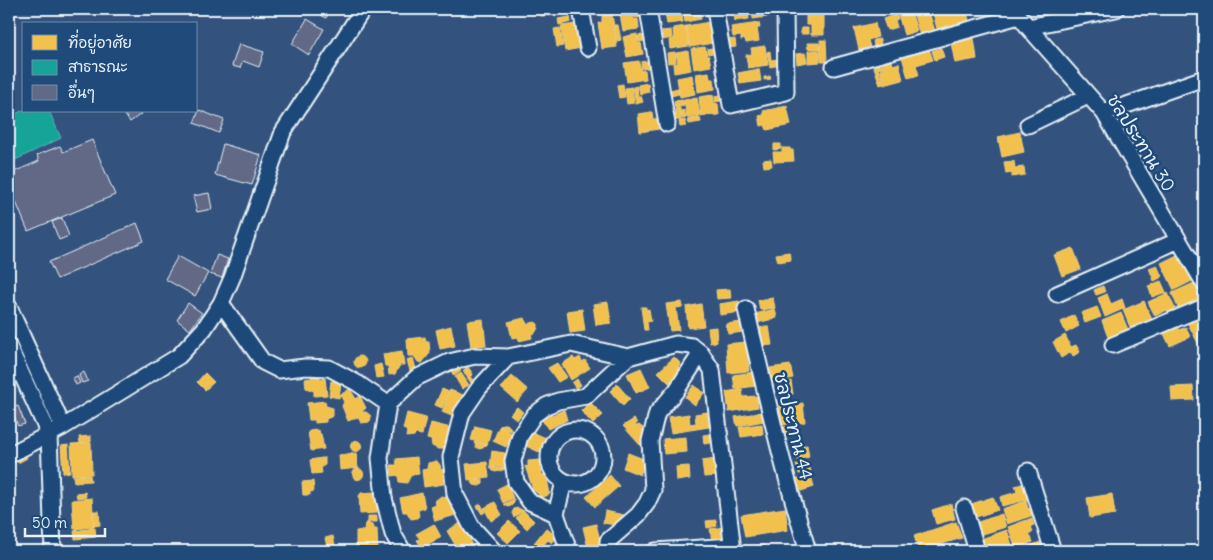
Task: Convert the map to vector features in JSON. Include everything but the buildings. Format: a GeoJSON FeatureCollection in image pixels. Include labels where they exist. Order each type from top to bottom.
{"type":"FeatureCollection","features":[{"type":"Feature","properties":{"kind":"street"},"geometry":{"type":"LineString","coordinates":[[9,455],[63,427],[179,356],[204,329],[222,303],[283,132],[363,9]]}},
{"type":"Feature","properties":{"kind":"street"},"geometry":{"type":"LineString","coordinates":[[581,9],[588,48]]}},
{"type":"Feature","properties":{"kind":"street"},"geometry":{"type":"LineString","coordinates":[[648,9],[667,124]]}},
{"type":"Feature","properties":{"kind":"street"},"geometry":{"type":"LineString","coordinates":[[715,9],[731,105],[786,92],[785,9]]}},
{"type":"Feature","properties":{"kind":"street"},"geometry":{"type":"LineString","coordinates":[[834,67],[1020,17],[1116,9]]}},
{"type":"Feature","properties":{"kind":"street","name":"ชลประทาน 30"},"geometry":{"type":"LineString","coordinates":[[1020,17],[1104,113],[1203,277]]}},
{"type":"Feature","properties":{"kind":"street"},"geometry":{"type":"LineString","coordinates":[[1104,113],[1204,78]]}},
{"type":"Feature","properties":{"kind":"street"},"geometry":{"type":"LineString","coordinates":[[1028,125],[1088,96]]}},
{"type":"Feature","properties":{"kind":"street"},"geometry":{"type":"LineString","coordinates":[[1057,294],[1179,240]]}},
{"type":"Feature","properties":{"kind":"street"},"geometry":{"type":"LineString","coordinates":[[222,303],[263,362],[279,370],[305,367],[329,368],[357,383],[388,404]]}},
{"type":"Feature","properties":{"kind":"street"},"geometry":{"type":"LineString","coordinates":[[9,307],[63,427]]}},
{"type":"Feature","properties":{"kind":"street"},"geometry":{"type":"LineString","coordinates":[[1113,345],[1204,307]]}},
{"type":"Feature","properties":{"kind":"street","name":"ชลประทาน 44"},"geometry":{"type":"LineString","coordinates":[[746,309],[771,418],[808,551]]}},
{"type":"Feature","properties":{"kind":"street"},"geometry":{"type":"LineString","coordinates":[[403,551],[393,534],[384,498],[380,458],[388,404],[416,378],[448,362],[475,356],[508,357],[571,344],[628,357]]}},
{"type":"Feature","properties":{"kind":"street"},"geometry":{"type":"LineString","coordinates":[[556,514],[530,502],[516,482],[513,461],[520,436],[534,415],[546,406],[558,401],[586,396],[628,357],[676,344],[692,346],[701,353],[712,370],[733,549],[655,551]]}},
{"type":"Feature","properties":{"kind":"street"},"geometry":{"type":"LineString","coordinates":[[9,347],[49,434],[53,551]]}},
{"type":"Feature","properties":{"kind":"street"},"geometry":{"type":"LineString","coordinates":[[608,551],[608,541],[638,515],[654,490],[650,441],[657,413],[676,391],[701,353]]}},
{"type":"Feature","properties":{"kind":"street"},"geometry":{"type":"LineString","coordinates":[[494,551],[472,527],[455,494],[451,457],[462,413],[479,388],[508,357]]}},
{"type":"Feature","properties":{"kind":"street"},"geometry":{"type":"LineString","coordinates":[[1028,471],[1053,551]]}},
{"type":"Feature","properties":{"kind":"street"},"geometry":{"type":"LineString","coordinates":[[564,482],[556,514],[569,551]]}},
{"type":"Feature","properties":{"kind":"street"},"geometry":{"type":"LineString","coordinates":[[964,508],[977,551]]}}]}
